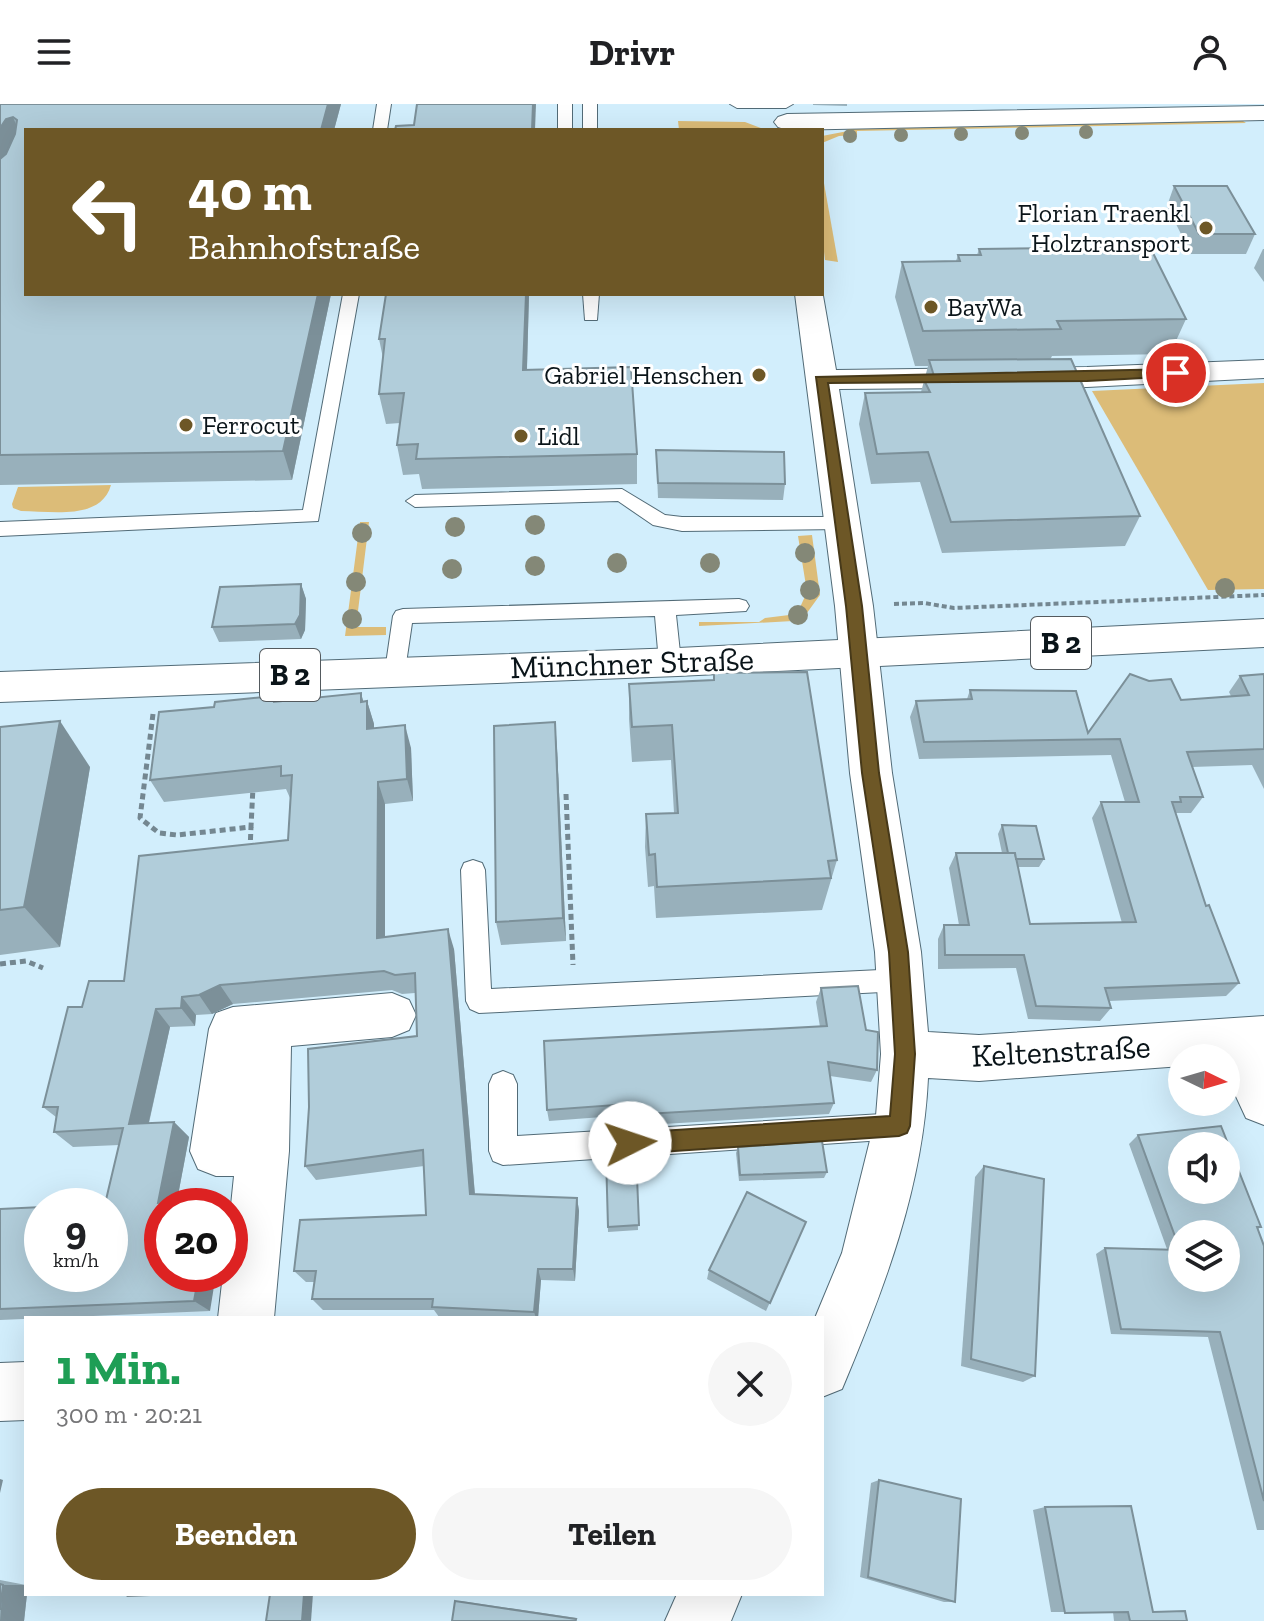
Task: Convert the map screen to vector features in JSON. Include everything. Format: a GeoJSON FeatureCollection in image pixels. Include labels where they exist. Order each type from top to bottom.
{"type":"FeatureCollection","features":[{"type":"Feature","properties":{"kind":"street"},"geometry":{"type":"LineString","coordinates":[[787,115],[1264,113]]}},
{"type":"Feature","properties":{"kind":"street"},"geometry":{"type":"LineString","coordinates":[[810,296],[859,654],[871,773],[901,980],[905,1054],[899,1126],[869,1254],[824,1364]]}},
{"type":"Feature","properties":{"kind":"street"},"geometry":{"type":"LineString","coordinates":[[821,380],[1087,377],[1264,369]]}},
{"type":"Feature","properties":{"kind":"street","name":"Münchner Straße"},"geometry":{"type":"LineString","coordinates":[[0,687],[859,654],[1264,633]]}},
{"type":"Feature","properties":{"kind":"street"},"geometry":{"type":"LineString","coordinates":[[246,1316],[263,1151],[267,1026],[392,1015]]}},
{"type":"Feature","properties":{"kind":"street"},"geometry":{"type":"LineString","coordinates":[[1249,1039],[1264,1101]]}},
{"type":"Feature","properties":{"kind":"street","name":"Keltenstraße"},"geometry":{"type":"LineString","coordinates":[[905,1054],[979,1058],[1249,1039]]}},
{"type":"Feature","properties":{"kind":"street"},"geometry":{"type":"LineString","coordinates":[[0,1392],[24,1391]]}},
{"type":"Feature","properties":{"kind":"street"},"geometry":{"type":"LineString","coordinates":[[697,1621],[710,1596]]}},
{"type":"Feature","properties":{"kind":"lane"},"geometry":{"type":"LineString","coordinates":[[380,128],[384,104]]}},
{"type":"Feature","properties":{"kind":"lane"},"geometry":{"type":"LineString","coordinates":[[565,104],[565,128]]}},
{"type":"Feature","properties":{"kind":"lane"},"geometry":{"type":"LineString","coordinates":[[590,104],[590,128]]}},
{"type":"Feature","properties":{"kind":"lane"},"geometry":{"type":"LineString","coordinates":[[737,104],[787,115]]}},
{"type":"Feature","properties":{"kind":"lane"},"geometry":{"type":"LineString","coordinates":[[0,529],[311,516],[351,296]]}},
{"type":"Feature","properties":{"kind":"lane"},"geometry":{"type":"LineString","coordinates":[[591,296],[591,317]]}},
{"type":"Feature","properties":{"kind":"lane"},"geometry":{"type":"LineString","coordinates":[[415,501],[622,495],[660,520],[682,524],[841,523]]}},
{"type":"Feature","properties":{"kind":"lane"},"geometry":{"type":"LineString","coordinates":[[396,671],[403,616],[739,606]]}},
{"type":"Feature","properties":{"kind":"lane"},"geometry":{"type":"LineString","coordinates":[[665,608],[670,662]]}},
{"type":"Feature","properties":{"kind":"lane"},"geometry":{"type":"LineString","coordinates":[[473,870],[479,1001],[901,980]]}},
{"type":"Feature","properties":{"kind":"lane"},"geometry":{"type":"LineString","coordinates":[[503,1084],[503,1151],[899,1126]]}},
{"type":"Feature","properties":{"kind":"path"},"geometry":{"type":"LineString","coordinates":[[924,603],[954,608],[1264,595]]}},
{"type":"Feature","properties":{"kind":"path"},"geometry":{"type":"LineString","coordinates":[[154,707],[140,818],[159,833],[177,835],[251,827]]}},
{"type":"Feature","properties":{"kind":"path"},"geometry":{"type":"LineString","coordinates":[[250,855],[254,782]]}},
{"type":"Feature","properties":{"kind":"path"},"geometry":{"type":"LineString","coordinates":[[566,794],[575,995]]}},
{"type":"Feature","properties":{"kind":"path"},"geometry":{"type":"LineString","coordinates":[[0,964],[26,961],[43,968]]}},
{"type":"Feature","properties":{"kind":"shaded area"},"geometry":{"type":"Polygon","coordinates":[[[1240,119],[1246,123],[857,131],[857,135],[839,136],[824,142],[824,136],[848,131],[847,127],[1240,119]]]}},
{"type":"Feature","properties":{"kind":"shaded area"},"geometry":{"type":"Polygon","coordinates":[[[678,121],[745,122],[761,128],[679,128],[678,121]]]}},
{"type":"Feature","properties":{"kind":"shaded area"},"geometry":{"type":"Polygon","coordinates":[[[824,183],[838,262],[825,260],[824,252],[824,183]]]}},
{"type":"Feature","properties":{"kind":"shaded area"},"geometry":{"type":"Polygon","coordinates":[[[1264,383],[1264,589],[1208,590],[1092,391],[1264,383]]]}},
{"type":"Feature","properties":{"kind":"shaded area"},"geometry":{"type":"Polygon","coordinates":[[[111,485],[97,504],[74,512],[21,511],[13,508],[12,504],[18,487],[111,485]]]}},
{"type":"Feature","properties":{"kind":"shaded area"},"geometry":{"type":"Polygon","coordinates":[[[360,522],[369,522],[356,627],[386,627],[386,635],[345,636],[360,522]]]}},
{"type":"Feature","properties":{"kind":"shaded area"},"geometry":{"type":"Polygon","coordinates":[[[812,535],[820,595],[804,617],[793,621],[699,626],[699,622],[759,622],[765,618],[797,614],[807,592],[798,536],[812,535]]]}},
{"type":"Feature","properties":{"kind":"building"},"geometry":{"type":"Polygon","coordinates":[[[0,104],[328,104],[322,128],[24,128],[24,296],[318,296],[283,451],[0,455],[0,159],[6,154],[15,134],[17,120],[13,117],[6,119],[0,128],[0,104]]]}},
{"type":"Feature","properties":{"kind":"building"},"geometry":{"type":"Polygon","coordinates":[[[417,104],[533,104],[532,128],[396,128],[414,125],[417,104]]]}},
{"type":"Feature","properties":{"kind":"building"},"geometry":{"type":"Polygon","coordinates":[[[1174,186],[1227,186],[1255,234],[1199,234],[1174,186]]]}},
{"type":"Feature","properties":{"kind":"building"},"geometry":{"type":"Polygon","coordinates":[[[1150,247],[1186,319],[1057,321],[1061,329],[923,331],[902,262],[960,261],[958,255],[981,255],[979,249],[1150,247]]]}},
{"type":"Feature","properties":{"kind":"building"},"geometry":{"type":"Polygon","coordinates":[[[386,296],[526,296],[523,370],[631,367],[637,454],[416,459],[418,444],[397,445],[404,393],[379,394],[385,339],[379,339],[386,296]]]}},
{"type":"Feature","properties":{"kind":"building"},"geometry":{"type":"Polygon","coordinates":[[[1071,359],[1140,516],[951,522],[928,452],[877,454],[865,393],[930,392],[924,380],[935,379],[929,360],[1071,359]]]}},
{"type":"Feature","properties":{"kind":"building"},"geometry":{"type":"Polygon","coordinates":[[[656,450],[784,452],[785,484],[658,483],[656,450]]]}},
{"type":"Feature","properties":{"kind":"building"},"geometry":{"type":"Polygon","coordinates":[[[301,584],[300,615],[295,624],[212,627],[220,587],[301,584]]]}},
{"type":"Feature","properties":{"kind":"building"},"geometry":{"type":"Polygon","coordinates":[[[807,672],[837,860],[828,861],[831,878],[657,887],[655,854],[649,855],[646,814],[678,813],[672,725],[632,727],[629,684],[714,680],[714,673],[807,672]]]}},
{"type":"Feature","properties":{"kind":"building"},"geometry":{"type":"Polygon","coordinates":[[[1130,674],[1149,681],[1171,679],[1181,700],[1249,695],[1240,676],[1264,674],[1264,749],[1187,752],[1203,797],[1180,797],[1181,802],[1172,802],[1206,906],[1209,905],[1239,983],[1105,988],[1111,1008],[1036,1006],[1024,955],[945,955],[944,925],[969,925],[956,853],[1015,853],[1030,924],[1136,922],[1101,802],[1139,802],[1120,739],[924,742],[916,701],[972,699],[970,690],[1076,691],[1088,733],[1130,674]]]}},
{"type":"Feature","properties":{"kind":"building"},"geometry":{"type":"Polygon","coordinates":[[[361,693],[361,702],[367,701],[367,729],[405,725],[407,779],[378,782],[377,938],[448,929],[470,1194],[577,1198],[573,1269],[538,1269],[534,1312],[432,1307],[433,1299],[312,1299],[316,1271],[294,1271],[300,1220],[426,1215],[423,1150],[305,1166],[309,1107],[308,1049],[417,1036],[415,973],[395,975],[384,971],[220,985],[199,995],[182,997],[181,1008],[156,1009],[129,1124],[174,1122],[161,1188],[144,1188],[144,1292],[196,1292],[194,1301],[0,1309],[0,1209],[24,1208],[24,1292],[128,1292],[128,1188],[109,1188],[123,1128],[54,1132],[58,1107],[43,1107],[68,1007],[82,1007],[89,981],[124,981],[139,856],[288,840],[292,775],[281,776],[281,766],[150,780],[159,712],[214,707],[215,702],[274,696],[274,702],[361,693]]]}},
{"type":"Feature","properties":{"kind":"building"},"geometry":{"type":"Polygon","coordinates":[[[60,721],[24,907],[0,910],[0,727],[60,721]]]}},
{"type":"Feature","properties":{"kind":"building"},"geometry":{"type":"Polygon","coordinates":[[[555,722],[563,918],[496,922],[494,726],[555,722]]]}},
{"type":"Feature","properties":{"kind":"building"},"geometry":{"type":"Polygon","coordinates":[[[1002,825],[1036,826],[1044,859],[1016,859],[1015,853],[1008,853],[1002,825]]]}},
{"type":"Feature","properties":{"kind":"building"},"geometry":{"type":"Polygon","coordinates":[[[858,986],[866,1030],[878,1032],[877,1070],[828,1062],[834,1103],[629,1115],[629,1104],[547,1110],[544,1041],[827,1026],[821,988],[858,986]]]}},
{"type":"Feature","properties":{"kind":"building"},"geometry":{"type":"Polygon","coordinates":[[[1221,1126],[1223,1132],[1168,1132],[1168,1204],[1240,1204],[1240,1174],[1261,1227],[1257,1227],[1264,1246],[1264,1501],[1220,1332],[1121,1329],[1105,1248],[1168,1250],[1168,1292],[1240,1292],[1240,1220],[1169,1220],[1138,1135],[1221,1126]]]}},
{"type":"Feature","properties":{"kind":"building"},"geometry":{"type":"Polygon","coordinates":[[[822,1141],[827,1172],[740,1175],[738,1147],[822,1141]]]}},
{"type":"Feature","properties":{"kind":"building"},"geometry":{"type":"Polygon","coordinates":[[[636,1153],[639,1225],[608,1227],[606,1155],[636,1153]]]}},
{"type":"Feature","properties":{"kind":"building"},"geometry":{"type":"Polygon","coordinates":[[[984,1166],[1044,1179],[1035,1376],[971,1359],[984,1166]]]}},
{"type":"Feature","properties":{"kind":"building"},"geometry":{"type":"Polygon","coordinates":[[[747,1192],[806,1222],[770,1303],[709,1270],[747,1192]]]}},
{"type":"Feature","properties":{"kind":"building"},"geometry":{"type":"Polygon","coordinates":[[[879,1480],[961,1499],[955,1602],[868,1577],[879,1480]]]}},
{"type":"Feature","properties":{"kind":"building"},"geometry":{"type":"Polygon","coordinates":[[[1131,1506],[1153,1612],[1185,1611],[1187,1621],[1130,1621],[1128,1612],[1065,1613],[1045,1507],[1131,1506]]]}},
{"type":"Feature","properties":{"kind":"building"},"geometry":{"type":"Polygon","coordinates":[[[270,1596],[304,1596],[302,1621],[266,1621],[270,1596]]]}},
{"type":"Feature","properties":{"kind":"building"},"geometry":{"type":"Polygon","coordinates":[[[455,1601],[576,1619],[452,1621],[455,1601]]]}},
{"type":"Feature","properties":{"kind":"place","name":"Florian Traenkl Holztransport"},"geometry":{"type":"Point","coordinates":[1206,228]}},
{"type":"Feature","properties":{"kind":"place","name":"BayWa"},"geometry":{"type":"Point","coordinates":[931,307]}},
{"type":"Feature","properties":{"kind":"place","name":"Gabriel Henschen"},"geometry":{"type":"Point","coordinates":[759,375]}},
{"type":"Feature","properties":{"kind":"place","name":"Ferrocut"},"geometry":{"type":"Point","coordinates":[186,425]}},
{"type":"Feature","properties":{"kind":"place","name":"Lidl"},"geometry":{"type":"Point","coordinates":[521,436]}},
{"type":"Feature","properties":{"kind":"route"},"geometry":{"type":"LineString","coordinates":[[630,1143],[899,1126],[905,1054],[901,980],[871,773],[854,606],[821,380],[1176,373]]}}]}
